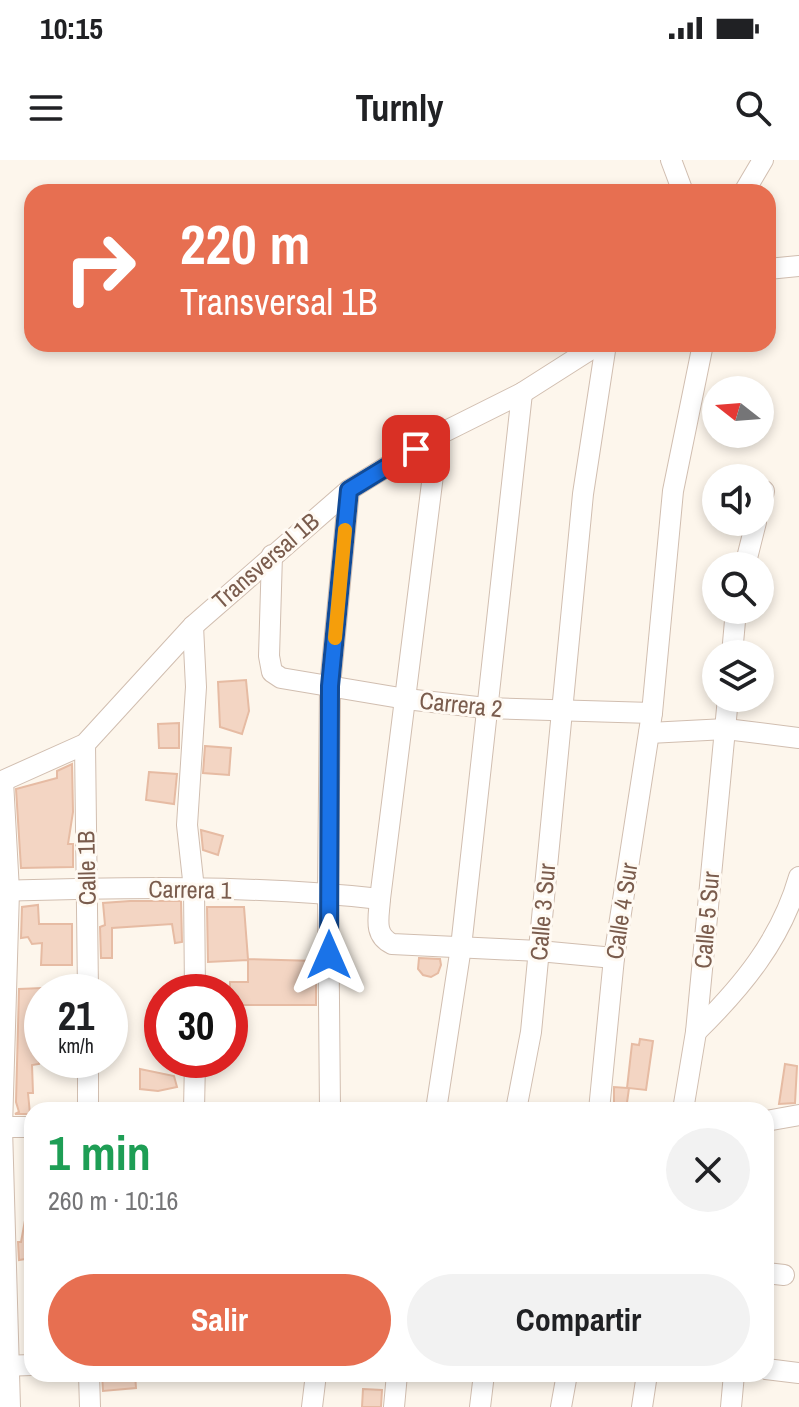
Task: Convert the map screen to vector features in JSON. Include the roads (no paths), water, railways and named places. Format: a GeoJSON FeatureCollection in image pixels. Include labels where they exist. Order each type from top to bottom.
{"type":"FeatureCollection","features":[{"type":"Feature","properties":{"kind":"street"},"geometry":{"type":"LineString","coordinates":[[671,160],[680,184]]}},
{"type":"Feature","properties":{"kind":"street"},"geometry":{"type":"LineString","coordinates":[[749,184],[763,160]]}},
{"type":"Feature","properties":{"kind":"street"},"geometry":{"type":"LineString","coordinates":[[776,268],[799,266]]}},
{"type":"Feature","properties":{"kind":"street","name":"Transversal 1B"},"geometry":{"type":"LineString","coordinates":[[2,782],[85,744],[193,626],[349,490],[438,435],[522,393],[586,352]]}},
{"type":"Feature","properties":{"kind":"street","name":"Calle 3 Sur"},"geometry":{"type":"LineString","coordinates":[[518,1102],[531,1032],[583,494],[605,352]]}},
{"type":"Feature","properties":{"kind":"street","name":"Calle 4 Sur"},"geometry":{"type":"LineString","coordinates":[[600,1102],[614,958],[651,723],[673,491],[701,352]]}},
{"type":"Feature","properties":{"kind":"street"},"geometry":{"type":"LineString","coordinates":[[437,1102],[461,947],[522,393]]}},
{"type":"Feature","properties":{"kind":"street"},"geometry":{"type":"LineString","coordinates":[[438,435],[378,928],[386,941],[392,944],[614,958]]}},
{"type":"Feature","properties":{"kind":"street"},"geometry":{"type":"LineString","coordinates":[[330,1102],[330,686],[349,490]]}},
{"type":"Feature","properties":{"kind":"street","name":"Carrera 2"},"geometry":{"type":"LineString","coordinates":[[272,555],[269,656],[272,672],[281,678],[406,699],[799,738]]}},
{"type":"Feature","properties":{"kind":"street"},"geometry":{"type":"LineString","coordinates":[[193,626],[196,687],[187,825],[194,889],[195,974]]}},
{"type":"Feature","properties":{"kind":"street","name":"Calle 5 Sur"},"geometry":{"type":"LineString","coordinates":[[684,1102],[696,1032],[727,712]]}},
{"type":"Feature","properties":{"kind":"street","name":"Calle 1B"},"geometry":{"type":"LineString","coordinates":[[85,744],[88,974]]}},
{"type":"Feature","properties":{"kind":"street"},"geometry":{"type":"LineString","coordinates":[[2,782],[1,1128],[5,1366],[10,1407]]}},
{"type":"Feature","properties":{"kind":"street"},"geometry":{"type":"LineString","coordinates":[[696,1032],[730,999],[765,955],[790,907],[799,877]]}},
{"type":"Feature","properties":{"kind":"street","name":"Carrera 1"},"geometry":{"type":"LineString","coordinates":[[4,891],[194,889],[328,893],[380,899]]}},
{"type":"Feature","properties":{"kind":"street"},"geometry":{"type":"LineString","coordinates":[[88,1078],[88,1102]]}},
{"type":"Feature","properties":{"kind":"street"},"geometry":{"type":"LineString","coordinates":[[194,1102],[195,1078]]}},
{"type":"Feature","properties":{"kind":"street"},"geometry":{"type":"LineString","coordinates":[[774,1118],[799,1115]]}},
{"type":"Feature","properties":{"kind":"street"},"geometry":{"type":"LineString","coordinates":[[1,1128],[24,1127]]}},
{"type":"Feature","properties":{"kind":"street"},"geometry":{"type":"LineString","coordinates":[[774,1370],[799,1373]]}},
{"type":"Feature","properties":{"kind":"street"},"geometry":{"type":"LineString","coordinates":[[89,1382],[90,1407]]}},
{"type":"Feature","properties":{"kind":"street"},"geometry":{"type":"LineString","coordinates":[[312,1407],[315,1382]]}},
{"type":"Feature","properties":{"kind":"street"},"geometry":{"type":"LineString","coordinates":[[394,1407],[396,1382]]}},
{"type":"Feature","properties":{"kind":"street"},"geometry":{"type":"LineString","coordinates":[[480,1407],[483,1382]]}},
{"type":"Feature","properties":{"kind":"street"},"geometry":{"type":"LineString","coordinates":[[561,1407],[566,1382]]}},
{"type":"Feature","properties":{"kind":"street"},"geometry":{"type":"LineString","coordinates":[[642,1407],[646,1382]]}},
{"type":"Feature","properties":{"kind":"street"},"geometry":{"type":"LineString","coordinates":[[731,1407],[733,1382]]}}]}
